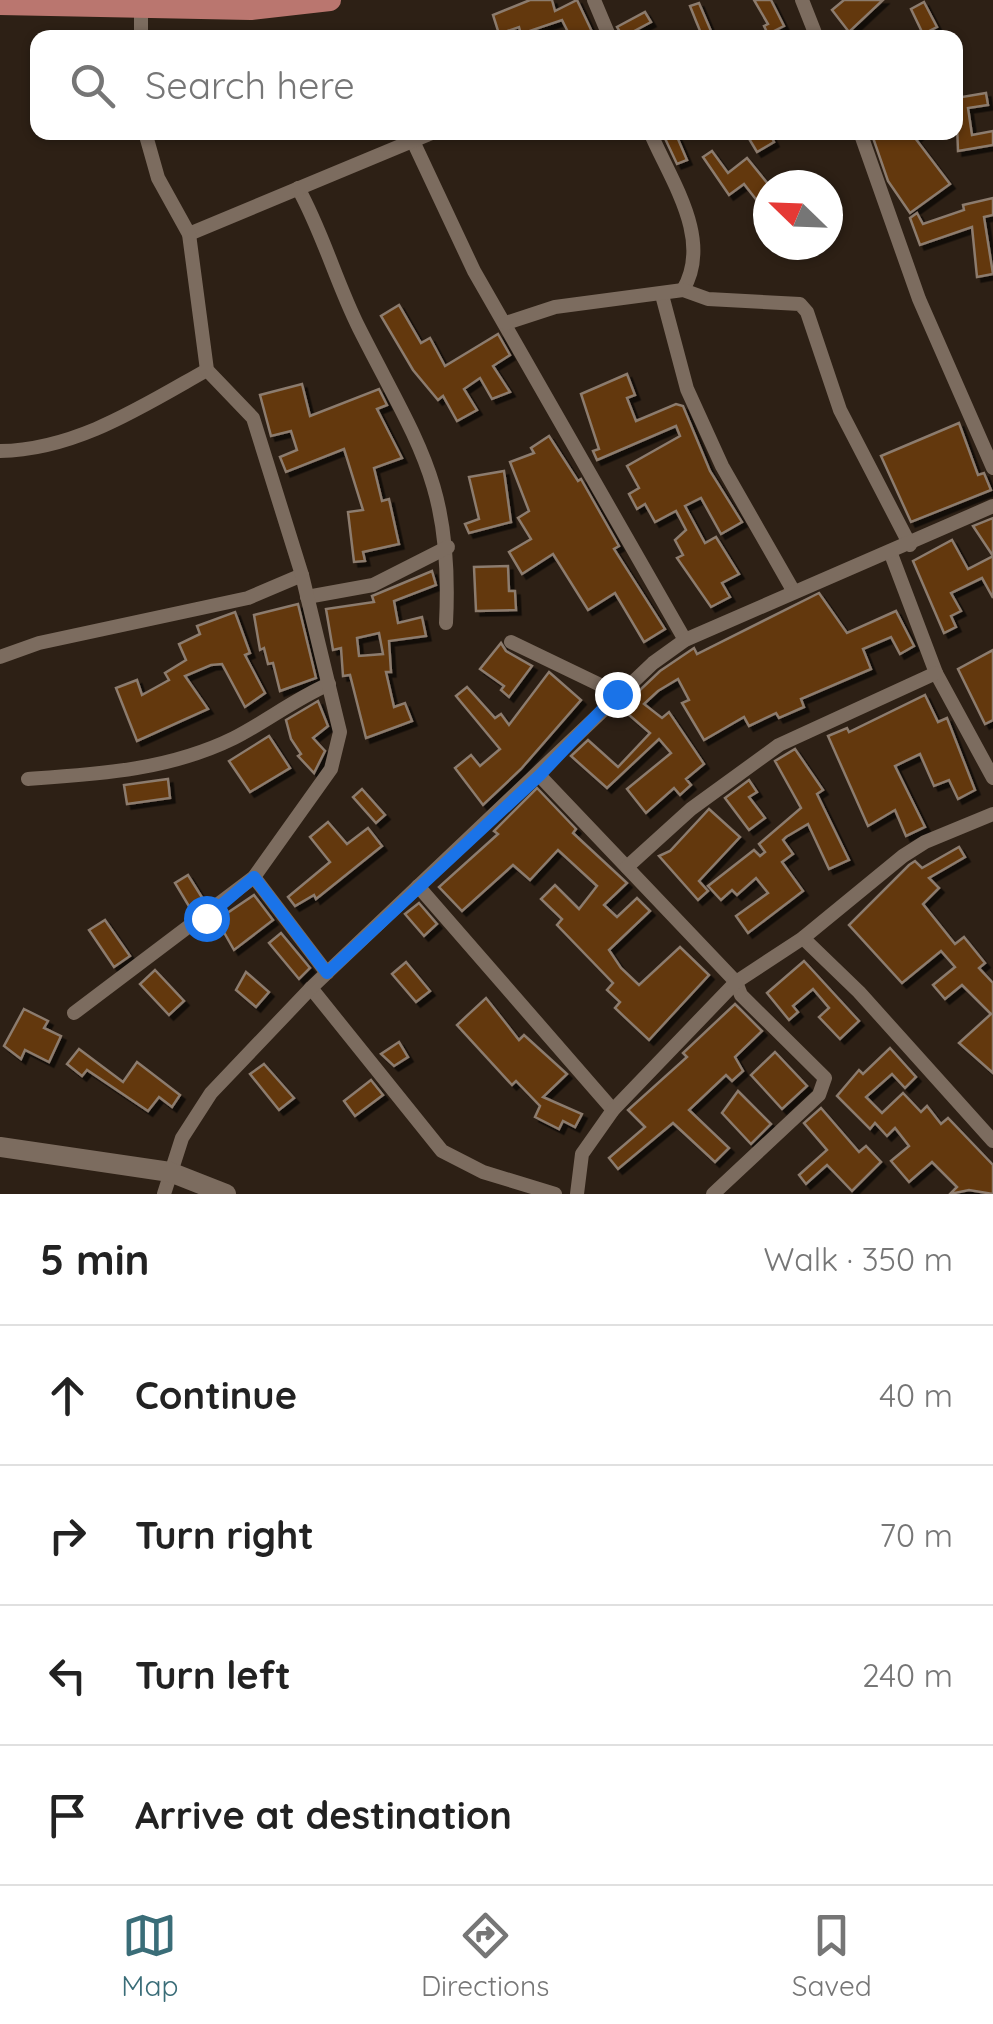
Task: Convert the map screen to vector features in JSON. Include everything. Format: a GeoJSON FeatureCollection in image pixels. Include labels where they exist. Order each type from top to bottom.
{"type":"FeatureCollection","features":[{"type":"Feature","properties":{"kind":"main road"},"geometry":{"type":"LineString","coordinates":[[0,4],[250,9],[330,0]]}},
{"type":"Feature","properties":{"kind":"street"},"geometry":{"type":"LineString","coordinates":[[594,0],[607,30]]}},
{"type":"Feature","properties":{"kind":"street"},"geometry":{"type":"LineString","coordinates":[[802,0],[815,30]]}},
{"type":"Feature","properties":{"kind":"street"},"geometry":{"type":"LineString","coordinates":[[141,9],[141,30]]}},
{"type":"Feature","properties":{"kind":"street"},"geometry":{"type":"LineString","coordinates":[[74,1013],[254,877],[331,769],[340,732],[302,576],[252,418],[207,370],[189,234],[158,178],[147,140]]}},
{"type":"Feature","properties":{"kind":"street"},"geometry":{"type":"LineString","coordinates":[[189,234],[410,140]]}},
{"type":"Feature","properties":{"kind":"street"},"geometry":{"type":"LineString","coordinates":[[412,140],[450,225],[686,640]]}},
{"type":"Feature","properties":{"kind":"street"},"geometry":{"type":"LineString","coordinates":[[653,140],[694,233],[696,253],[683,290]]}},
{"type":"Feature","properties":{"kind":"street"},"geometry":{"type":"LineString","coordinates":[[863,140],[918,299],[993,468]]}},
{"type":"Feature","properties":{"kind":"street"},"geometry":{"type":"LineString","coordinates":[[298,188],[358,326],[426,456],[444,512],[448,548],[446,623]]}},
{"type":"Feature","properties":{"kind":"street"},"geometry":{"type":"LineString","coordinates":[[506,323],[568,305],[683,290],[708,300],[800,304],[807,312],[840,410],[910,545]]}},
{"type":"Feature","properties":{"kind":"street"},"geometry":{"type":"LineString","coordinates":[[662,294],[687,390],[722,466],[794,592]]}},
{"type":"Feature","properties":{"kind":"street"},"geometry":{"type":"LineString","coordinates":[[0,450],[31,449],[78,436],[207,370]]}},
{"type":"Feature","properties":{"kind":"street"},"geometry":{"type":"LineString","coordinates":[[164,1194],[194,1115],[310,988],[540,775],[617,694],[686,640],[891,554],[993,506]]}},
{"type":"Feature","properties":{"kind":"street"},"geometry":{"type":"LineString","coordinates":[[307,596],[373,586],[448,548]]}},
{"type":"Feature","properties":{"kind":"street"},"geometry":{"type":"LineString","coordinates":[[891,554],[936,673],[993,778]]}},
{"type":"Feature","properties":{"kind":"street"},"geometry":{"type":"LineString","coordinates":[[0,656],[40,643],[248,598],[302,576]]}},
{"type":"Feature","properties":{"kind":"street"},"geometry":{"type":"LineString","coordinates":[[511,642],[617,694]]}},
{"type":"Feature","properties":{"kind":"street"},"geometry":{"type":"LineString","coordinates":[[627,867],[690,808],[764,755],[936,673]]}},
{"type":"Feature","properties":{"kind":"street"},"geometry":{"type":"LineString","coordinates":[[28,779],[114,773],[170,762],[236,736],[329,684]]}},
{"type":"Feature","properties":{"kind":"street"},"geometry":{"type":"LineString","coordinates":[[540,775],[736,982],[741,994],[825,1078],[825,1086],[713,1194]]}},
{"type":"Feature","properties":{"kind":"street"},"geometry":{"type":"LineString","coordinates":[[577,1194],[582,1154],[613,1110],[736,982],[804,938],[914,849],[993,814]]}},
{"type":"Feature","properties":{"kind":"street"},"geometry":{"type":"LineString","coordinates":[[254,877],[327,973]]}},
{"type":"Feature","properties":{"kind":"street"},"geometry":{"type":"LineString","coordinates":[[418,886],[613,1110]]}},
{"type":"Feature","properties":{"kind":"street"},"geometry":{"type":"LineString","coordinates":[[804,938],[883,1018],[993,1142]]}},
{"type":"Feature","properties":{"kind":"street"},"geometry":{"type":"LineString","coordinates":[[310,988],[442,1150],[483,1172],[555,1194]]}},
{"type":"Feature","properties":{"kind":"street"},"geometry":{"type":"LineString","coordinates":[[0,1148],[170,1172],[226,1194]]}},
{"type":"Feature","properties":{"kind":"building"},"geometry":{"type":"Polygon","coordinates":[[[530,0],[552,0],[555,11],[577,0],[591,30],[567,30],[562,20],[533,30],[498,30],[493,15],[530,0]]]}},
{"type":"Feature","properties":{"kind":"building"},"geometry":{"type":"Polygon","coordinates":[[[754,0],[771,0],[784,26],[766,30],[764,26],[768,24],[754,0]]]}},
{"type":"Feature","properties":{"kind":"building"},"geometry":{"type":"Polygon","coordinates":[[[844,0],[883,0],[851,30],[832,10],[844,0]]]}},
{"type":"Feature","properties":{"kind":"building"},"geometry":{"type":"Polygon","coordinates":[[[924,2],[937,27],[921,30],[911,9],[924,2]]]}},
{"type":"Feature","properties":{"kind":"building"},"geometry":{"type":"Polygon","coordinates":[[[699,3],[711,30],[700,30],[690,6],[699,3]]]}},
{"type":"Feature","properties":{"kind":"building"},"geometry":{"type":"Polygon","coordinates":[[[645,12],[651,22],[636,30],[617,27],[645,12]]]}},
{"type":"Feature","properties":{"kind":"building"},"geometry":{"type":"Polygon","coordinates":[[[986,93],[988,105],[968,108],[972,135],[993,131],[993,145],[958,151],[958,140],[963,140],[963,97],[986,93]]]}},
{"type":"Feature","properties":{"kind":"building"},"geometry":{"type":"Polygon","coordinates":[[[666,140],[678,140],[687,160],[677,164],[666,140]]]}},
{"type":"Feature","properties":{"kind":"building"},"geometry":{"type":"Polygon","coordinates":[[[750,140],[773,140],[774,142],[757,152],[750,140]]]}},
{"type":"Feature","properties":{"kind":"building"},"geometry":{"type":"Polygon","coordinates":[[[874,140],[917,140],[950,184],[910,213],[888,181],[874,140]]]}},
{"type":"Feature","properties":{"kind":"building"},"geometry":{"type":"Polygon","coordinates":[[[712,151],[728,173],[747,158],[757,170],[753,170],[753,196],[744,184],[729,195],[703,157],[712,151]]]}},
{"type":"Feature","properties":{"kind":"building"},"geometry":{"type":"Polygon","coordinates":[[[993,198],[993,215],[984,217],[993,274],[977,277],[972,227],[920,245],[910,218],[917,213],[923,224],[964,210],[963,205],[993,198]]]}},
{"type":"Feature","properties":{"kind":"building"},"geometry":{"type":"Polygon","coordinates":[[[399,305],[421,343],[430,338],[445,366],[498,334],[510,355],[493,366],[510,392],[492,399],[480,378],[464,389],[477,410],[457,421],[443,396],[438,400],[413,370],[381,316],[399,305]]]}},
{"type":"Feature","properties":{"kind":"building"},"geometry":{"type":"Polygon","coordinates":[[[627,374],[635,395],[627,398],[636,421],[676,404],[683,406],[710,471],[742,522],[721,534],[701,498],[685,506],[705,543],[716,537],[739,574],[722,583],[730,597],[711,607],[677,558],[683,555],[675,540],[686,530],[676,511],[655,522],[645,504],[637,509],[629,494],[639,488],[627,466],[680,436],[676,426],[597,460],[593,451],[599,449],[581,394],[627,374]]]}},
{"type":"Feature","properties":{"kind":"building"},"geometry":{"type":"Polygon","coordinates":[[[302,384],[310,416],[379,389],[387,405],[377,409],[402,458],[374,468],[382,501],[389,499],[399,544],[363,552],[365,561],[354,562],[348,512],[363,510],[344,449],[286,472],[280,457],[297,450],[291,431],[271,436],[260,395],[302,384]]]}},
{"type":"Feature","properties":{"kind":"building"},"geometry":{"type":"Polygon","coordinates":[[[959,423],[978,475],[984,473],[991,490],[911,522],[881,456],[959,423]]]}},
{"type":"Feature","properties":{"kind":"building"},"geometry":{"type":"Polygon","coordinates":[[[549,436],[578,481],[581,479],[619,546],[614,549],[665,629],[644,642],[615,593],[588,610],[553,554],[522,574],[509,552],[531,539],[518,518],[529,511],[510,462],[534,453],[531,448],[549,436]]]}},
{"type":"Feature","properties":{"kind":"building"},"geometry":{"type":"Polygon","coordinates":[[[504,471],[511,522],[469,533],[465,524],[479,519],[469,477],[504,471]]]}},
{"type":"Feature","properties":{"kind":"building"},"geometry":{"type":"Polygon","coordinates":[[[993,518],[993,556],[973,526],[993,518]]]}},
{"type":"Feature","properties":{"kind":"building"},"geometry":{"type":"Polygon","coordinates":[[[952,540],[968,569],[993,556],[993,598],[982,578],[951,593],[961,611],[951,616],[956,627],[944,633],[913,561],[952,540]]]}},
{"type":"Feature","properties":{"kind":"building"},"geometry":{"type":"Polygon","coordinates":[[[508,566],[509,591],[515,591],[516,610],[476,611],[474,567],[508,566]]]}},
{"type":"Feature","properties":{"kind":"building"},"geometry":{"type":"Polygon","coordinates":[[[432,571],[436,585],[394,601],[398,623],[422,617],[426,636],[389,641],[391,672],[386,672],[394,707],[405,703],[412,721],[366,738],[350,675],[343,676],[341,648],[333,650],[326,609],[374,602],[372,596],[432,571]],[[379,633],[357,638],[359,656],[383,654],[379,633]]]}},
{"type":"Feature","properties":{"kind":"building"},"geometry":{"type":"Polygon","coordinates":[[[819,593],[847,633],[896,611],[914,646],[900,654],[891,637],[863,649],[871,669],[801,699],[804,707],[779,718],[776,713],[749,726],[744,717],[704,740],[682,703],[689,700],[678,679],[658,691],[644,704],[662,718],[669,712],[704,764],[686,779],[691,785],[680,795],[674,788],[646,813],[627,789],[671,753],[659,739],[607,788],[571,756],[588,740],[618,767],[650,733],[621,708],[660,671],[694,648],[697,654],[819,593]]]}},
{"type":"Feature","properties":{"kind":"building"},"geometry":{"type":"Polygon","coordinates":[[[298,604],[316,678],[280,691],[273,663],[268,664],[264,648],[260,650],[254,615],[298,604]]]}},
{"type":"Feature","properties":{"kind":"building"},"geometry":{"type":"Polygon","coordinates":[[[235,612],[250,653],[245,655],[265,693],[245,707],[222,664],[211,665],[185,676],[208,709],[137,741],[116,688],[137,680],[142,695],[169,680],[165,673],[186,660],[179,644],[200,634],[197,626],[235,612]]]}},
{"type":"Feature","properties":{"kind":"building"},"geometry":{"type":"Polygon","coordinates":[[[501,643],[506,651],[532,666],[509,697],[501,690],[504,686],[480,669],[501,643]]]}},
{"type":"Feature","properties":{"kind":"building"},"geometry":{"type":"Polygon","coordinates":[[[993,650],[993,720],[985,724],[958,669],[993,650]]]}},
{"type":"Feature","properties":{"kind":"building"},"geometry":{"type":"Polygon","coordinates":[[[549,672],[581,700],[521,769],[483,805],[455,768],[471,755],[480,766],[500,749],[456,696],[467,687],[495,718],[501,714],[509,725],[549,672]]]}},
{"type":"Feature","properties":{"kind":"building"},"geometry":{"type":"Polygon","coordinates":[[[925,695],[938,722],[947,718],[975,790],[958,799],[949,780],[934,786],[920,754],[895,766],[925,827],[906,836],[895,810],[868,826],[828,736],[847,728],[849,732],[925,695]]]}},
{"type":"Feature","properties":{"kind":"building"},"geometry":{"type":"Polygon","coordinates":[[[318,701],[328,726],[313,738],[325,751],[314,773],[298,756],[301,754],[291,739],[286,720],[318,701]]]}},
{"type":"Feature","properties":{"kind":"building"},"geometry":{"type":"Polygon","coordinates":[[[269,736],[290,768],[250,792],[229,761],[269,736]]]}},
{"type":"Feature","properties":{"kind":"building"},"geometry":{"type":"Polygon","coordinates":[[[795,749],[823,790],[817,794],[849,860],[829,869],[808,824],[786,837],[783,840],[793,854],[782,862],[803,891],[748,933],[736,916],[768,893],[756,878],[737,895],[732,890],[721,900],[708,886],[754,850],[760,856],[765,852],[759,844],[801,808],[775,761],[795,749]]]}},
{"type":"Feature","properties":{"kind":"building"},"geometry":{"type":"Polygon","coordinates":[[[168,779],[170,798],[127,804],[124,785],[168,779]]]}},
{"type":"Feature","properties":{"kind":"building"},"geometry":{"type":"Polygon","coordinates":[[[749,780],[757,792],[749,797],[765,818],[749,830],[725,798],[749,780]]]}},
{"type":"Feature","properties":{"kind":"building"},"geometry":{"type":"Polygon","coordinates":[[[537,788],[576,829],[573,833],[627,883],[604,905],[617,917],[637,898],[650,911],[609,950],[621,968],[639,985],[680,947],[709,975],[649,1040],[615,1008],[620,1002],[607,990],[613,983],[557,925],[562,919],[541,899],[555,885],[579,909],[597,886],[558,850],[530,880],[513,865],[462,911],[439,887],[498,834],[494,831],[537,788]]]}},
{"type":"Feature","properties":{"kind":"building"},"geometry":{"type":"Polygon","coordinates":[[[362,789],[385,815],[376,823],[353,797],[362,789]]]}},
{"type":"Feature","properties":{"kind":"building"},"geometry":{"type":"Polygon","coordinates":[[[709,809],[740,837],[699,881],[708,891],[698,900],[659,856],[670,851],[709,809]]]}},
{"type":"Feature","properties":{"kind":"building"},"geometry":{"type":"Polygon","coordinates":[[[328,822],[347,844],[368,828],[382,846],[316,899],[314,895],[295,906],[288,897],[330,862],[310,837],[328,822]]]}},
{"type":"Feature","properties":{"kind":"building"},"geometry":{"type":"Polygon","coordinates":[[[959,847],[965,857],[929,878],[939,888],[923,904],[955,944],[964,937],[985,963],[979,968],[993,983],[993,1073],[959,1043],[991,1014],[962,985],[945,999],[933,985],[955,967],[941,951],[902,983],[849,925],[909,865],[915,861],[922,868],[959,847]]]}},
{"type":"Feature","properties":{"kind":"building"},"geometry":{"type":"Polygon","coordinates":[[[188,875],[203,899],[190,908],[175,883],[188,875]]]}},
{"type":"Feature","properties":{"kind":"building"},"geometry":{"type":"Polygon","coordinates":[[[254,895],[273,920],[234,950],[217,920],[254,895]]]}},
{"type":"Feature","properties":{"kind":"building"},"geometry":{"type":"Polygon","coordinates":[[[419,903],[437,924],[424,936],[405,914],[419,903]]]}},
{"type":"Feature","properties":{"kind":"building"},"geometry":{"type":"Polygon","coordinates":[[[105,920],[130,956],[114,967],[89,930],[105,920]]]}},
{"type":"Feature","properties":{"kind":"building"},"geometry":{"type":"Polygon","coordinates":[[[281,933],[310,968],[299,979],[269,943],[281,933]]]}},
{"type":"Feature","properties":{"kind":"building"},"geometry":{"type":"Polygon","coordinates":[[[804,961],[859,1021],[840,1039],[819,1017],[829,1008],[813,989],[793,1006],[798,1012],[789,1020],[767,993],[804,961]]]}},
{"type":"Feature","properties":{"kind":"building"},"geometry":{"type":"Polygon","coordinates":[[[406,962],[430,991],[416,1002],[392,974],[406,962]]]}},
{"type":"Feature","properties":{"kind":"building"},"geometry":{"type":"Polygon","coordinates":[[[155,970],[184,1001],[169,1015],[140,984],[155,970]]]}},
{"type":"Feature","properties":{"kind":"building"},"geometry":{"type":"Polygon","coordinates":[[[246,972],[269,992],[256,1007],[236,990],[246,972]]]}},
{"type":"Feature","properties":{"kind":"building"},"geometry":{"type":"Polygon","coordinates":[[[486,998],[519,1040],[524,1035],[567,1074],[543,1097],[582,1114],[575,1127],[563,1121],[559,1129],[535,1117],[540,1106],[516,1081],[512,1085],[457,1025],[486,998]]]}},
{"type":"Feature","properties":{"kind":"building"},"geometry":{"type":"Polygon","coordinates":[[[735,1004],[762,1031],[735,1057],[743,1071],[732,1081],[726,1075],[689,1110],[729,1148],[715,1162],[673,1123],[618,1169],[609,1158],[645,1127],[628,1110],[687,1057],[683,1053],[735,1004]]]}},
{"type":"Feature","properties":{"kind":"building"},"geometry":{"type":"Polygon","coordinates":[[[24,1009],[48,1021],[44,1028],[61,1036],[49,1062],[25,1050],[21,1059],[4,1046],[24,1009]]]}},
{"type":"Feature","properties":{"kind":"building"},"geometry":{"type":"Polygon","coordinates":[[[399,1042],[408,1057],[394,1066],[381,1054],[399,1042]]]}},
{"type":"Feature","properties":{"kind":"building"},"geometry":{"type":"Polygon","coordinates":[[[890,1048],[916,1077],[905,1088],[892,1074],[866,1097],[882,1113],[903,1093],[921,1112],[927,1106],[941,1124],[948,1118],[993,1165],[993,1194],[969,1190],[950,1194],[957,1187],[932,1162],[909,1182],[891,1161],[909,1146],[895,1128],[887,1136],[875,1123],[870,1129],[837,1096],[859,1070],[863,1074],[890,1048]]]}},
{"type":"Feature","properties":{"kind":"building"},"geometry":{"type":"Polygon","coordinates":[[[79,1049],[123,1082],[137,1062],[180,1095],[172,1107],[159,1097],[148,1111],[87,1070],[82,1076],[67,1064],[79,1049]]]}},
{"type":"Feature","properties":{"kind":"building"},"geometry":{"type":"Polygon","coordinates":[[[775,1052],[807,1086],[782,1109],[751,1075],[775,1052]]]}},
{"type":"Feature","properties":{"kind":"building"},"geometry":{"type":"Polygon","coordinates":[[[264,1064],[294,1098],[279,1110],[250,1074],[264,1064]]]}},
{"type":"Feature","properties":{"kind":"building"},"geometry":{"type":"Polygon","coordinates":[[[371,1080],[383,1095],[355,1116],[344,1101],[371,1080]]]}},
{"type":"Feature","properties":{"kind":"building"},"geometry":{"type":"Polygon","coordinates":[[[738,1091],[771,1124],[751,1144],[722,1113],[738,1091]]]}},
{"type":"Feature","properties":{"kind":"building"},"geometry":{"type":"Polygon","coordinates":[[[821,1108],[859,1152],[866,1146],[881,1162],[852,1191],[827,1165],[806,1184],[799,1175],[827,1150],[804,1123],[821,1108]]]}},
{"type":"Feature","properties":{"kind":"route"},"geometry":{"type":"LineString","coordinates":[[206,918],[254,877],[327,973],[540,775],[617,694]]}}]}
